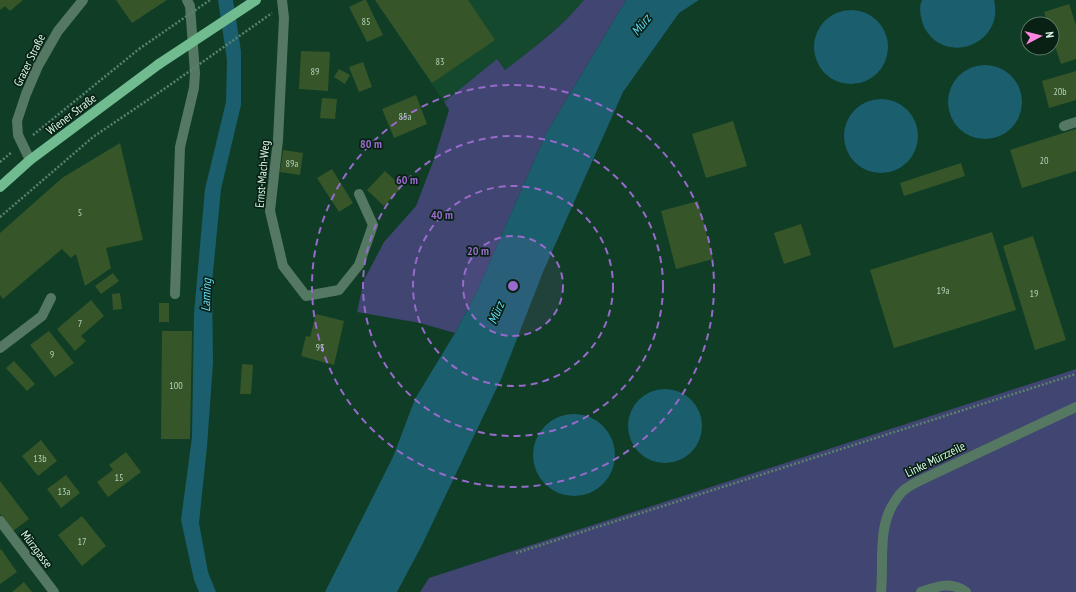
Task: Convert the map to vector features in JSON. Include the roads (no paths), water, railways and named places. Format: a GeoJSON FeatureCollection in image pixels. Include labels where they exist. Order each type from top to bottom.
{"type":"FeatureCollection","features":[{"type":"Feature","properties":{"kind":"main road","name":"Wiener Straße"},"geometry":{"type":"LineString","coordinates":[[0,187],[30,160],[159,64],[256,0]]}},
{"type":"Feature","properties":{"kind":"street","name":"Grazer Straße"},"geometry":{"type":"LineString","coordinates":[[30,160],[18,135],[17,120],[38,66],[58,31],[83,0]]}},
{"type":"Feature","properties":{"kind":"street"},"geometry":{"type":"LineString","coordinates":[[175,294],[180,147],[194,88],[195,73],[190,6],[187,0]]}},
{"type":"Feature","properties":{"kind":"street","name":"Ernst-Mach-Weg"},"geometry":{"type":"LineString","coordinates":[[282,0],[284,25],[278,140],[270,211],[283,266],[306,296],[339,290],[359,265],[373,225],[360,194]]}},
{"type":"Feature","properties":{"kind":"street"},"geometry":{"type":"LineString","coordinates":[[1064,126],[1076,122]]}},
{"type":"Feature","properties":{"kind":"street"},"geometry":{"type":"LineString","coordinates":[[0,348],[42,316],[51,298]]}},
{"type":"Feature","properties":{"kind":"street","name":"Linke Mürzzeile"},"geometry":{"type":"LineString","coordinates":[[882,592],[882,541],[886,521],[893,505],[902,491],[918,481],[1076,407]]}},
{"type":"Feature","properties":{"kind":"street","name":"Mürzgasse"},"geometry":{"type":"LineString","coordinates":[[0,521],[54,592]]}},
{"type":"Feature","properties":{"kind":"street"},"geometry":{"type":"LineString","coordinates":[[921,592],[939,585],[951,585],[966,592]]}},
{"type":"Feature","properties":{"kind":"water","name":"Laming"},"geometry":{"type":"Polygon","coordinates":[[[218,0],[233,0],[241,51],[241,105],[221,189],[212,283],[213,363],[207,446],[199,523],[208,572],[216,592],[199,592],[194,580],[181,520],[192,437],[194,314],[205,189],[226,102],[227,60],[218,0]]]}},
{"type":"Feature","properties":{"kind":"water","name":"Mürz"},"geometry":{"type":"Polygon","coordinates":[[[626,0],[699,0],[679,13],[623,92],[543,272],[502,377],[422,545],[397,592],[325,592],[393,457],[415,399],[455,333],[477,291],[547,132],[626,0]]]}},
{"type":"Feature","properties":{"kind":"water"},"geometry":{"type":"Polygon","coordinates":[[[922,0],[994,0],[995,15],[991,28],[982,38],[971,45],[958,48],[945,46],[933,39],[924,27],[920,10],[922,0]]]}},
{"type":"Feature","properties":{"kind":"water"},"geometry":{"type":"Polygon","coordinates":[[[844,10],[858,10],[872,16],[882,26],[888,40],[886,61],[882,68],[872,78],[858,84],[844,84],[830,78],[820,68],[814,54],[814,40],[820,26],[830,16],[844,10]]]}},
{"type":"Feature","properties":{"kind":"water"},"geometry":{"type":"Polygon","coordinates":[[[978,65],[992,65],[1006,71],[1016,81],[1022,95],[1020,116],[1016,123],[1006,133],[992,139],[978,139],[964,133],[954,123],[948,109],[948,95],[954,81],[964,71],[978,65]]]}},
{"type":"Feature","properties":{"kind":"water"},"geometry":{"type":"Polygon","coordinates":[[[874,99],[888,99],[902,105],[912,115],[918,129],[916,150],[912,157],[902,167],[888,173],[874,173],[860,167],[850,157],[844,143],[844,129],[850,115],[860,105],[874,99]]]}},
{"type":"Feature","properties":{"kind":"water"},"geometry":{"type":"Polygon","coordinates":[[[658,389],[672,389],[679,391],[692,399],[700,412],[702,426],[700,440],[692,453],[679,461],[672,463],[658,463],[651,461],[638,453],[630,440],[628,433],[628,419],[630,412],[638,399],[651,391],[658,389]]]}},
{"type":"Feature","properties":{"kind":"water"},"geometry":{"type":"Polygon","coordinates":[[[574,414],[590,417],[603,426],[612,439],[615,455],[612,471],[603,484],[590,493],[574,496],[558,493],[545,484],[536,471],[533,455],[536,439],[545,426],[558,417],[574,414]]]}}]}
